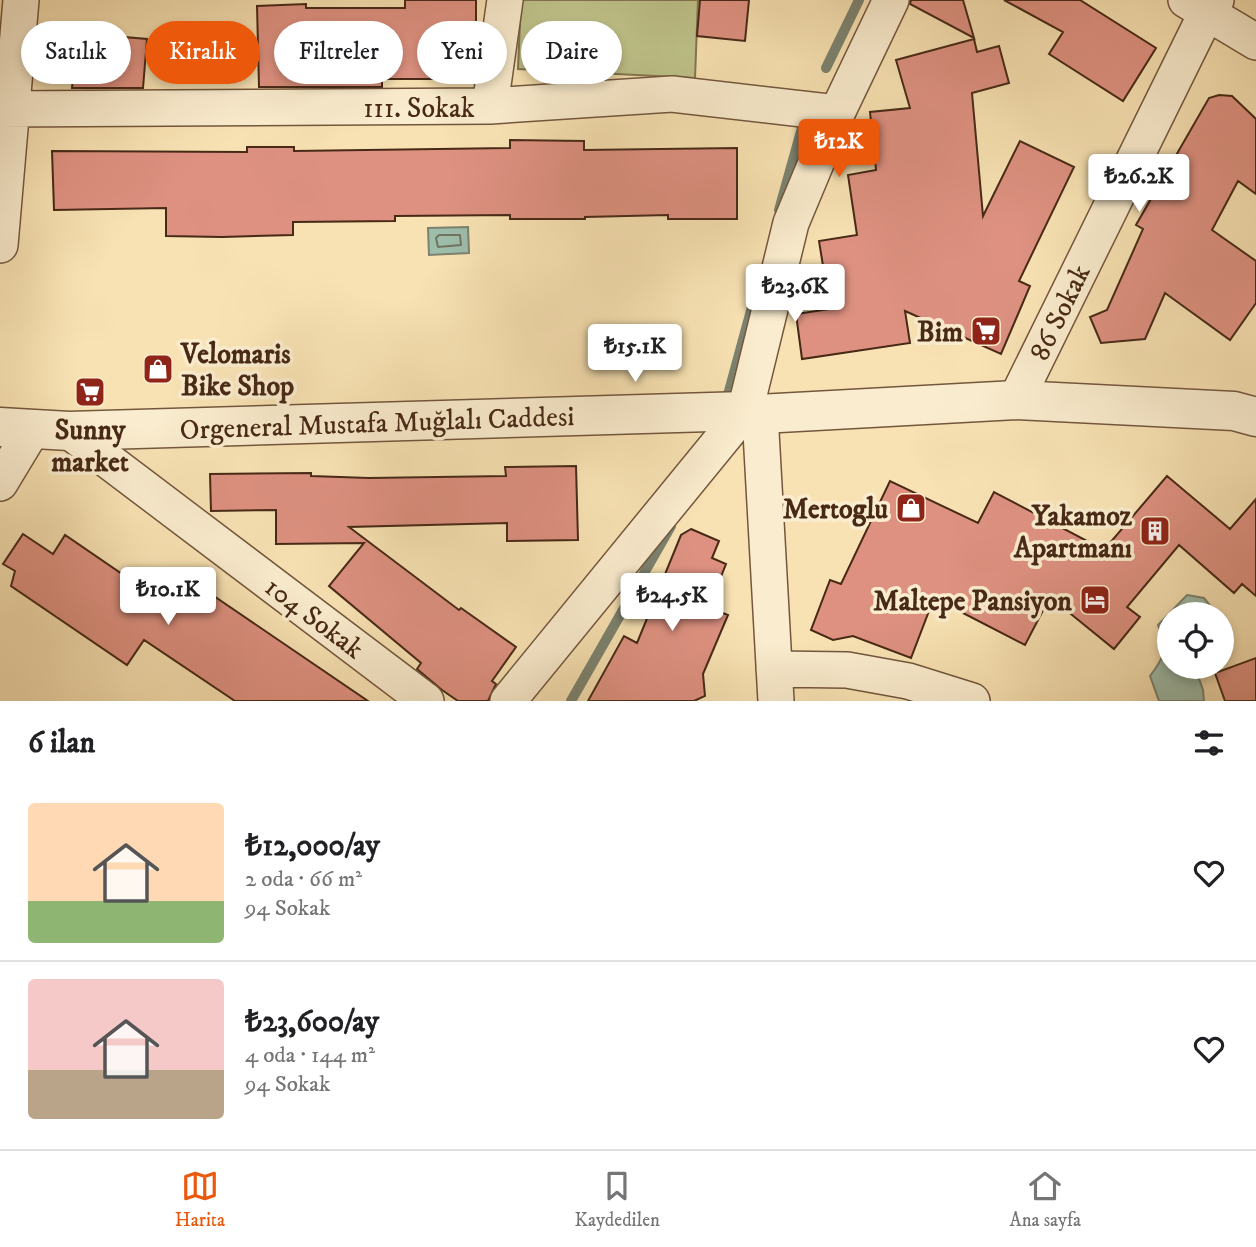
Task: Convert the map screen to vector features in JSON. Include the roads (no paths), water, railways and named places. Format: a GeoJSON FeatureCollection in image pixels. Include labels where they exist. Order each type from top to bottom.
{"type":"FeatureCollection","features":[{"type":"Feature","properties":{"kind":"street"},"geometry":{"type":"LineString","coordinates":[[0,245],[5,109],[21,0]]}},
{"type":"Feature","properties":{"kind":"street"},"geometry":{"type":"LineString","coordinates":[[489,106],[505,0]]}},
{"type":"Feature","properties":{"kind":"street"},"geometry":{"type":"LineString","coordinates":[[891,0],[821,111],[791,223],[752,412],[775,685],[847,670],[908,681],[972,701]]}},
{"type":"Feature","properties":{"kind":"street"},"geometry":{"type":"LineString","coordinates":[[1203,4],[1256,42]]}},
{"type":"Feature","properties":{"kind":"street","name":"86 Sokak"},"geometry":{"type":"LineString","coordinates":[[1016,400],[1203,4]]}},
{"type":"Feature","properties":{"kind":"street","name":"111. Sokak"},"geometry":{"type":"LineString","coordinates":[[5,109],[489,106],[672,94],[821,111]]}},
{"type":"Feature","properties":{"kind":"street","name":"Orgeneral Mustafa Muğlalı Caddesi"},"geometry":{"type":"LineString","coordinates":[[16,429],[69,431],[752,412],[1016,400],[1234,411],[1256,417]]}},
{"type":"Feature","properties":{"kind":"street"},"geometry":{"type":"LineString","coordinates":[[508,701],[752,412]]}},
{"type":"Feature","properties":{"kind":"street"},"geometry":{"type":"LineString","coordinates":[[0,483],[16,429]]}},
{"type":"Feature","properties":{"kind":"street","name":"104 Sokak"},"geometry":{"type":"LineString","coordinates":[[69,431],[426,701]]}},
{"type":"Feature","properties":{"kind":"water"},"geometry":{"type":"Polygon","coordinates":[[[468,227],[469,253],[429,255],[428,228],[468,227]]]}},
{"type":"Feature","properties":{"kind":"water"},"geometry":{"type":"Polygon","coordinates":[[[1187,595],[1204,598],[1207,602],[1180,602],[1187,595]]]}},
{"type":"Feature","properties":{"kind":"water"},"geometry":{"type":"Polygon","coordinates":[[[1157,666],[1157,679],[1199,679],[1204,701],[1159,701],[1150,676],[1157,666]]]}},
{"type":"Feature","properties":{"kind":"waterway"},"geometry":{"type":"LineString","coordinates":[[826,68],[859,0]]}},
{"type":"Feature","properties":{"kind":"waterway"},"geometry":{"type":"LineString","coordinates":[[779,210],[805,117]]}},
{"type":"Feature","properties":{"kind":"waterway"},"geometry":{"type":"LineString","coordinates":[[726,402],[756,292]]}},
{"type":"Feature","properties":{"kind":"waterway"},"geometry":{"type":"LineString","coordinates":[[571,701],[671,526]]}},
{"type":"Feature","properties":{"kind":"place","name":"Bim"},"geometry":{"type":"Point","coordinates":[986,331]}},
{"type":"Feature","properties":{"kind":"place","name":"Velomaris Bike Shop"},"geometry":{"type":"Point","coordinates":[158,369]}},
{"type":"Feature","properties":{"kind":"place","name":"Sunny market"},"geometry":{"type":"Point","coordinates":[90,392]}},
{"type":"Feature","properties":{"kind":"place","name":"Mertoglu"},"geometry":{"type":"Point","coordinates":[911,508]}},
{"type":"Feature","properties":{"kind":"place","name":"Yakamoz Apartmanı"},"geometry":{"type":"Point","coordinates":[1155,531]}},
{"type":"Feature","properties":{"kind":"place","name":"Maltepe Pansiyon"},"geometry":{"type":"Point","coordinates":[1095,600]}}]}
